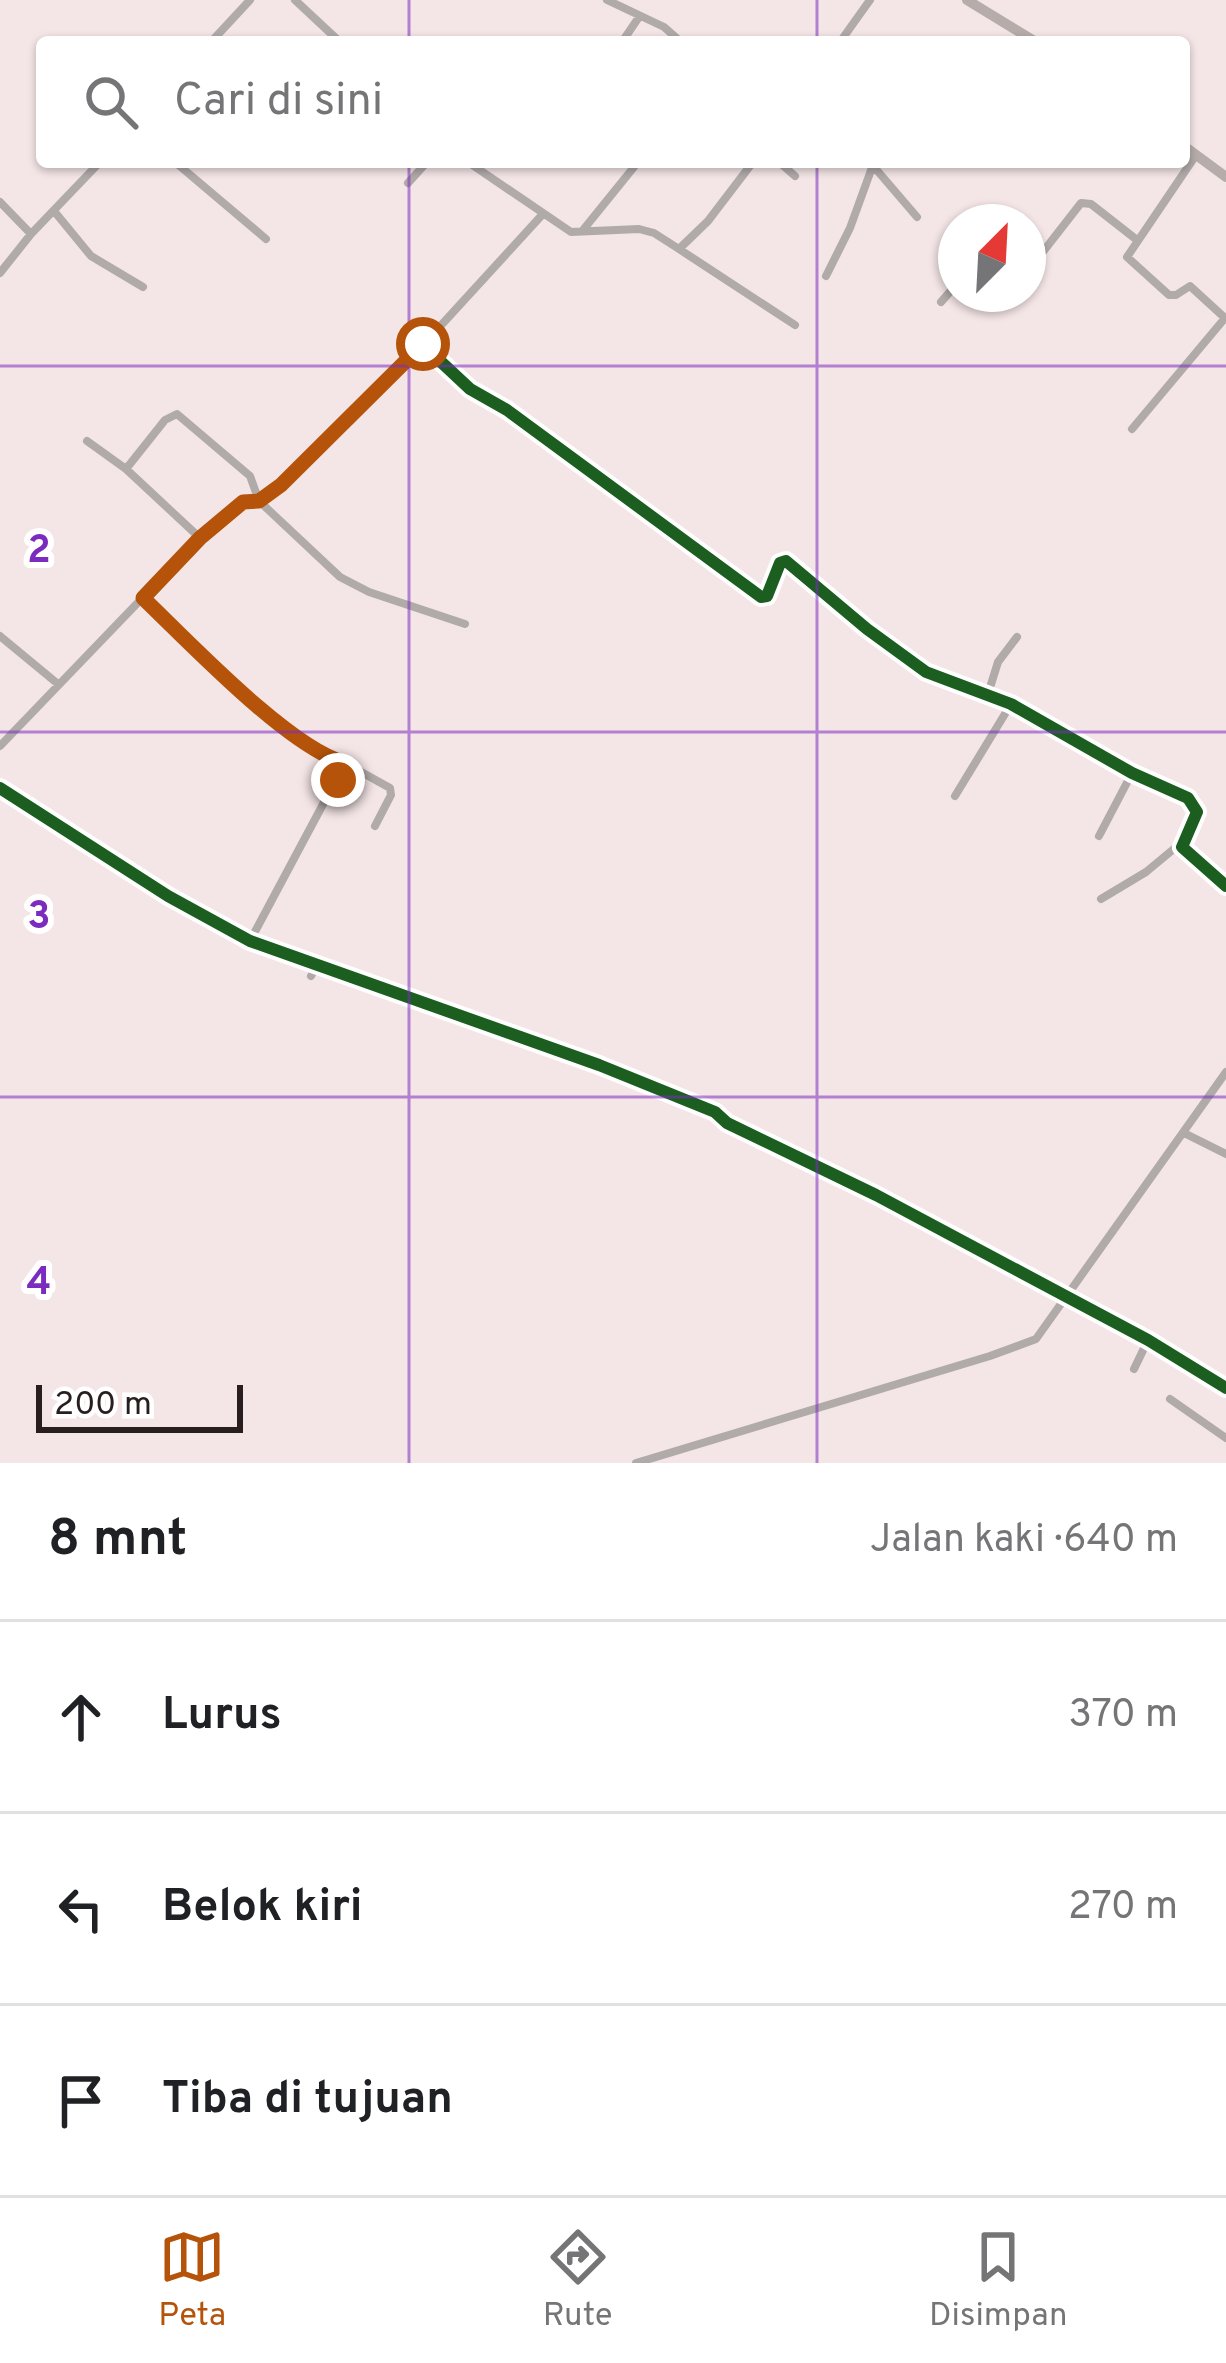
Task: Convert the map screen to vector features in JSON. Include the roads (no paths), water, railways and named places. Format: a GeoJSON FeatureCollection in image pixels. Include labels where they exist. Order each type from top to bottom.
{"type":"FeatureCollection","features":[{"type":"Feature","properties":{"kind":"main road"},"geometry":{"type":"LineString","coordinates":[[967,0],[1026,36]]}},
{"type":"Feature","properties":{"kind":"main road"},"geometry":{"type":"LineString","coordinates":[[1190,150],[1226,177]]}},
{"type":"Feature","properties":{"kind":"street"},"geometry":{"type":"LineString","coordinates":[[217,36],[250,0]]}},
{"type":"Feature","properties":{"kind":"street"},"geometry":{"type":"LineString","coordinates":[[295,0],[334,36]]}},
{"type":"Feature","properties":{"kind":"street"},"geometry":{"type":"LineString","coordinates":[[608,0],[674,36]]}},
{"type":"Feature","properties":{"kind":"street"},"geometry":{"type":"LineString","coordinates":[[844,36],[870,0]]}},
{"type":"Feature","properties":{"kind":"street"},"geometry":{"type":"LineString","coordinates":[[626,36],[639,17]]}},
{"type":"Feature","properties":{"kind":"street"},"geometry":{"type":"LineString","coordinates":[[1190,164],[1196,155]]}},
{"type":"Feature","properties":{"kind":"street"},"geometry":{"type":"LineString","coordinates":[[0,273],[94,168]]}},
{"type":"Feature","properties":{"kind":"street"},"geometry":{"type":"LineString","coordinates":[[182,168],[266,239]]}},
{"type":"Feature","properties":{"kind":"street"},"geometry":{"type":"LineString","coordinates":[[408,183],[422,168]]}},
{"type":"Feature","properties":{"kind":"street"},"geometry":{"type":"LineString","coordinates":[[477,168],[571,232],[654,232],[795,325]]}},
{"type":"Feature","properties":{"kind":"street"},"geometry":{"type":"LineString","coordinates":[[583,230],[633,168]]}},
{"type":"Feature","properties":{"kind":"street"},"geometry":{"type":"LineString","coordinates":[[679,249],[708,221],[748,168]]}},
{"type":"Feature","properties":{"kind":"street"},"geometry":{"type":"LineString","coordinates":[[785,168],[795,176]]}},
{"type":"Feature","properties":{"kind":"street"},"geometry":{"type":"LineString","coordinates":[[826,276],[873,168]]}},
{"type":"Feature","properties":{"kind":"street"},"geometry":{"type":"LineString","coordinates":[[876,168],[917,217]]}},
{"type":"Feature","properties":{"kind":"street"},"geometry":{"type":"LineString","coordinates":[[1132,430],[1225,317],[1190,286],[1169,295],[1130,262],[1127,254],[1187,168]]}},
{"type":"Feature","properties":{"kind":"street"},"geometry":{"type":"LineString","coordinates":[[0,202],[31,235]]}},
{"type":"Feature","properties":{"kind":"street"},"geometry":{"type":"LineString","coordinates":[[1046,248],[1081,203],[1091,204],[1137,240]]}},
{"type":"Feature","properties":{"kind":"street"},"geometry":{"type":"LineString","coordinates":[[54,211],[100,263],[143,287]]}},
{"type":"Feature","properties":{"kind":"street"},"geometry":{"type":"LineString","coordinates":[[0,746],[200,538],[243,502],[259,501],[281,485],[423,344],[542,215]]}},
{"type":"Feature","properties":{"kind":"street"},"geometry":{"type":"LineString","coordinates":[[423,344],[470,389],[507,410],[761,597],[766,596],[780,562],[786,561],[926,672],[1011,704],[1193,802],[1197,812],[1182,842],[1146,872],[1101,899]]}},
{"type":"Feature","properties":{"kind":"street"},"geometry":{"type":"LineString","coordinates":[[126,469],[174,413],[250,476],[259,501],[340,577],[369,592],[465,625]]}},
{"type":"Feature","properties":{"kind":"street"},"geometry":{"type":"LineString","coordinates":[[87,441],[126,469],[200,538]]}},
{"type":"Feature","properties":{"kind":"street"},"geometry":{"type":"LineString","coordinates":[[143,598],[254,703],[315,748],[390,788],[375,826]]}},
{"type":"Feature","properties":{"kind":"street"},"geometry":{"type":"LineString","coordinates":[[0,636],[58,684]]}},
{"type":"Feature","properties":{"kind":"street"},"geometry":{"type":"LineString","coordinates":[[988,694],[998,662],[1017,637]]}},
{"type":"Feature","properties":{"kind":"street"},"geometry":{"type":"LineString","coordinates":[[955,796],[1011,704]]}},
{"type":"Feature","properties":{"kind":"street"},"geometry":{"type":"LineString","coordinates":[[250,940],[345,763]]}},
{"type":"Feature","properties":{"kind":"street"},"geometry":{"type":"LineString","coordinates":[[1099,836],[1132,773]]}},
{"type":"Feature","properties":{"kind":"street"},"geometry":{"type":"LineString","coordinates":[[0,788],[185,906],[250,940],[599,1065],[715,1112],[727,1124],[876,1196],[1148,1340],[1226,1388]]}},
{"type":"Feature","properties":{"kind":"street"},"geometry":{"type":"LineString","coordinates":[[1182,842],[1185,854],[1226,886]]}},
{"type":"Feature","properties":{"kind":"street"},"geometry":{"type":"LineString","coordinates":[[310,976],[317,966]]}},
{"type":"Feature","properties":{"kind":"street"},"geometry":{"type":"LineString","coordinates":[[636,1463],[1036,1339],[1226,1072]]}},
{"type":"Feature","properties":{"kind":"street"},"geometry":{"type":"LineString","coordinates":[[1184,1133],[1226,1154]]}},
{"type":"Feature","properties":{"kind":"street"},"geometry":{"type":"LineString","coordinates":[[1135,1369],[1148,1340]]}},
{"type":"Feature","properties":{"kind":"street"},"geometry":{"type":"LineString","coordinates":[[1170,1399],[1226,1438]]}}]}
